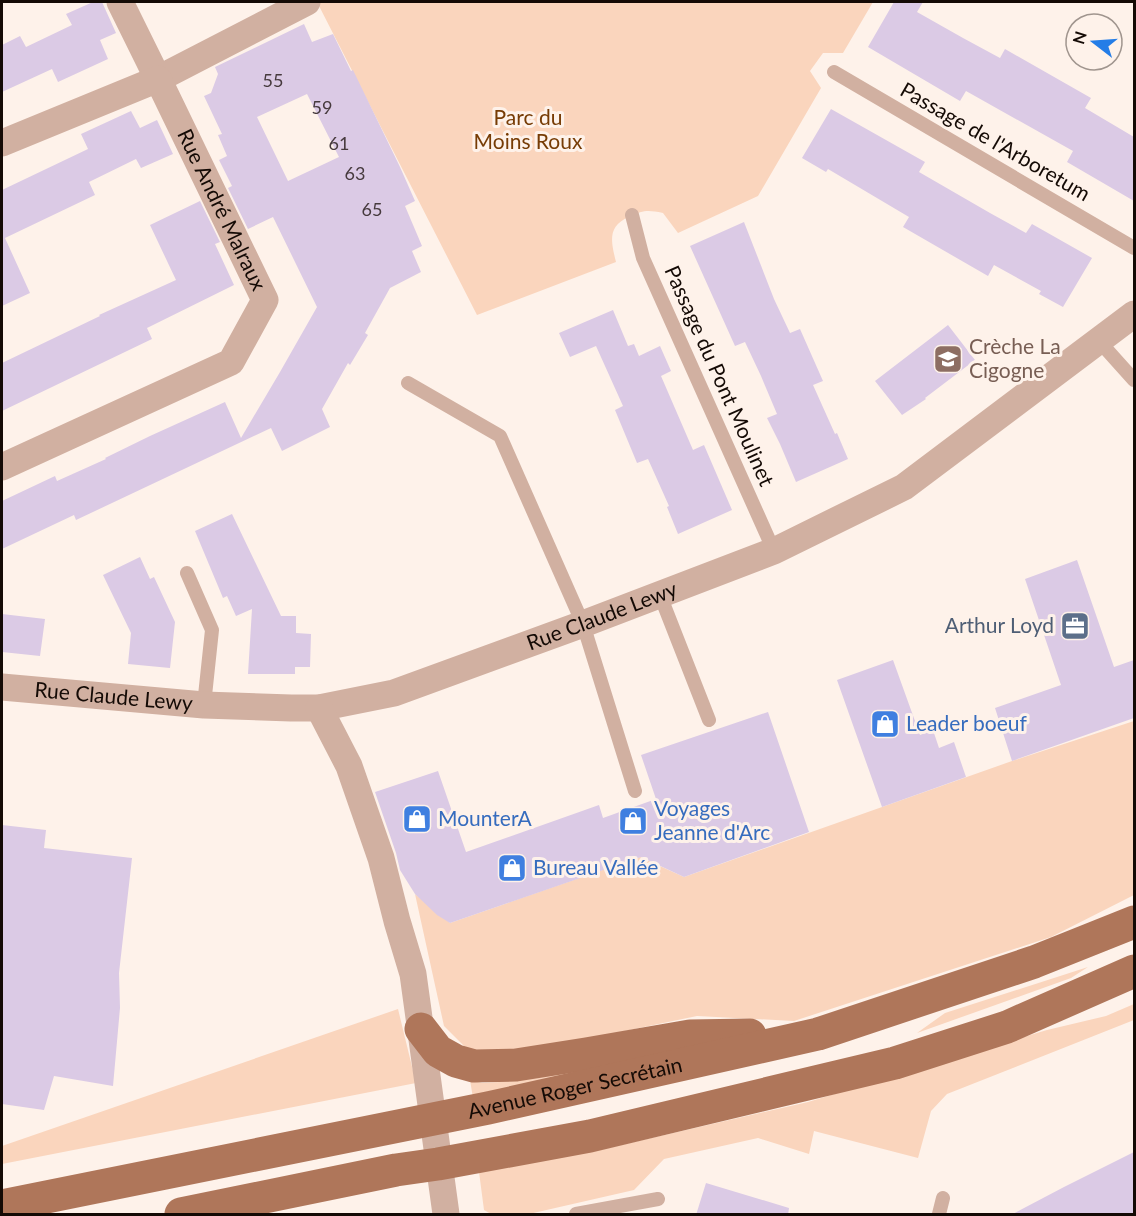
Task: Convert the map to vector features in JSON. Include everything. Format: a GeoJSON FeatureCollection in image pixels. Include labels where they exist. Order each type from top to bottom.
{"type":"FeatureCollection","features":[{"type":"Feature","properties":{"kind":"main road","name":"Avenue Roger Secrétain"},"geometry":{"type":"LineString","coordinates":[[2,1206],[488,1108],[818,1034],[1034,962],[1134,922]]}},
{"type":"Feature","properties":{"kind":"main road"},"geometry":{"type":"LineString","coordinates":[[1007,1027],[1134,971]]}},
{"type":"Feature","properties":{"kind":"main road"},"geometry":{"type":"LineString","coordinates":[[181,1215],[396,1170],[590,1136],[895,1063],[1007,1027],[1116,1001],[1134,993]]}},
{"type":"Feature","properties":{"kind":"main road"},"geometry":{"type":"LineString","coordinates":[[421,1029],[438,1051],[456,1061],[474,1066],[516,1065],[690,1035],[818,1034]]}},
{"type":"Feature","properties":{"kind":"street"},"geometry":{"type":"LineString","coordinates":[[120,2],[158,78]]}},
{"type":"Feature","properties":{"kind":"street"},"geometry":{"type":"LineString","coordinates":[[2,143],[158,78],[307,2]]}},
{"type":"Feature","properties":{"kind":"street","name":"Rue André Malraux"},"geometry":{"type":"LineString","coordinates":[[2,467],[231,362],[265,300],[158,78]]}},
{"type":"Feature","properties":{"kind":"street","name":"Rue Claude Lewy"},"geometry":{"type":"LineString","coordinates":[[2,687],[204,705],[319,708],[394,693],[774,552],[904,487],[1134,314]]}},
{"type":"Feature","properties":{"kind":"street"},"geometry":{"type":"LineString","coordinates":[[319,708],[349,766],[381,858],[413,974],[446,1215]]}},
{"type":"Feature","properties":{"kind":"lane","name":"Passage de l'Arboretum"},"geometry":{"type":"LineString","coordinates":[[834,72],[1134,248]]}},
{"type":"Feature","properties":{"kind":"lane","name":"Passage du Pont Moulinet"},"geometry":{"type":"LineString","coordinates":[[632,215],[643,258],[774,552]]}},
{"type":"Feature","properties":{"kind":"lane"},"geometry":{"type":"LineString","coordinates":[[1099,341],[1134,380]]}},
{"type":"Feature","properties":{"kind":"lane"},"geometry":{"type":"LineString","coordinates":[[408,383],[500,436],[583,624],[635,791]]}},
{"type":"Feature","properties":{"kind":"lane"},"geometry":{"type":"LineString","coordinates":[[187,573],[212,630],[204,705]]}},
{"type":"Feature","properties":{"kind":"lane"},"geometry":{"type":"LineString","coordinates":[[660,595],[709,720]]}},
{"type":"Feature","properties":{"kind":"lane"},"geometry":{"type":"LineString","coordinates":[[576,1215],[658,1198]]}},
{"type":"Feature","properties":{"kind":"lane"},"geometry":{"type":"LineString","coordinates":[[939,1215],[943,1198]]}},
{"type":"Feature","properties":{"kind":"green space","name":"Parc du Moins Roux"},"geometry":{"type":"Polygon","coordinates":[[[317,2],[873,2],[843,53],[823,53],[810,71],[821,88],[758,196],[678,233],[663,213],[646,211],[634,215],[617,225],[612,235],[616,262],[477,315],[317,2]]]}},
{"type":"Feature","properties":{"kind":"green space"},"geometry":{"type":"Polygon","coordinates":[[[1134,721],[1134,895],[1051,937],[794,1021],[697,1016],[538,1049],[468,1050],[444,1026],[415,894],[450,923],[640,857],[684,877],[1012,761],[1134,721]]]}},
{"type":"Feature","properties":{"kind":"green space"},"geometry":{"type":"Polygon","coordinates":[[[1088,967],[1071,978],[917,1033],[945,1013],[1088,967]]]}},
{"type":"Feature","properties":{"kind":"green space"},"geometry":{"type":"Polygon","coordinates":[[[1134,1004],[1134,1020],[947,1094],[931,1111],[918,1158],[814,1131],[809,1154],[758,1138],[664,1159],[634,1190],[529,1214],[491,1214],[484,1210],[479,1172],[595,1151],[808,1102],[1047,1030],[1106,1016],[1134,1004]]]}},
{"type":"Feature","properties":{"kind":"green space"},"geometry":{"type":"Polygon","coordinates":[[[398,1009],[416,1083],[2,1164],[2,1146],[398,1009]]]}},
{"type":"Feature","properties":{"kind":"green space"},"geometry":{"type":"Polygon","coordinates":[[[583,1065],[586,1069],[473,1098],[470,1080],[482,1083],[499,1082],[583,1065]]]}},
{"type":"Feature","properties":{"kind":"building"},"geometry":{"type":"Polygon","coordinates":[[[93,2],[102,2],[116,33],[100,40],[108,59],[58,82],[52,69],[2,92],[2,45],[20,36],[26,47],[72,25],[66,14],[93,2]]]}},
{"type":"Feature","properties":{"kind":"building"},"geometry":{"type":"Polygon","coordinates":[[[894,2],[923,2],[917,12],[1000,58],[1005,49],[1091,98],[1085,108],[1134,137],[1134,201],[1067,162],[1073,151],[966,91],[960,101],[868,47],[894,2]]]}},
{"type":"Feature","properties":{"kind":"building"},"geometry":{"type":"Polygon","coordinates":[[[304,24],[312,42],[333,34],[351,71],[353,70],[415,201],[405,206],[422,246],[412,251],[421,272],[390,288],[365,333],[368,335],[350,365],[348,363],[322,409],[330,427],[282,451],[271,428],[76,520],[74,515],[2,549],[2,501],[55,476],[57,481],[225,402],[241,438],[317,307],[273,217],[248,229],[228,188],[232,186],[219,160],[227,156],[218,135],[222,134],[204,96],[211,93],[218,74],[215,67],[304,24]],[[307,94],[257,117],[288,181],[339,157],[307,94]]]}},
{"type":"Feature","properties":{"kind":"building"},"geometry":{"type":"Polygon","coordinates":[[[831,109],[925,162],[919,172],[990,213],[1026,233],[1032,224],[1092,258],[1063,307],[1039,294],[1041,291],[994,265],[988,276],[903,227],[909,217],[828,169],[826,172],[802,158],[831,109]]]}},
{"type":"Feature","properties":{"kind":"building"},"geometry":{"type":"Polygon","coordinates":[[[131,111],[140,128],[157,120],[173,154],[141,168],[136,159],[89,182],[95,195],[5,238],[30,293],[2,306],[2,190],[88,149],[81,134],[131,111]]]}},
{"type":"Feature","properties":{"kind":"building"},"geometry":{"type":"Polygon","coordinates":[[[200,201],[220,242],[215,244],[234,285],[147,328],[152,339],[2,411],[2,363],[176,280],[150,225],[200,201]]]}},
{"type":"Feature","properties":{"kind":"building"},"geometry":{"type":"Polygon","coordinates":[[[744,222],[790,333],[800,329],[823,381],[813,385],[848,459],[796,482],[767,418],[777,414],[761,376],[745,342],[735,346],[690,246],[744,222]]]}},
{"type":"Feature","properties":{"kind":"building"},"geometry":{"type":"Polygon","coordinates":[[[613,310],[628,346],[634,344],[639,356],[660,346],[671,371],[661,376],[693,450],[704,445],[732,510],[678,534],[667,507],[669,506],[648,459],[637,463],[615,410],[623,406],[596,346],[570,357],[559,333],[613,310]]]}},
{"type":"Feature","properties":{"kind":"building"},"geometry":{"type":"Polygon","coordinates":[[[948,325],[975,360],[902,415],[875,381],[948,325]]]}},
{"type":"Feature","properties":{"kind":"building"},"geometry":{"type":"Polygon","coordinates":[[[232,514],[281,616],[296,616],[296,633],[311,634],[310,667],[295,667],[295,674],[248,674],[252,609],[236,616],[227,596],[223,598],[195,531],[232,514]]]}},
{"type":"Feature","properties":{"kind":"building"},"geometry":{"type":"Polygon","coordinates":[[[140,557],[150,579],[154,577],[175,622],[170,668],[128,664],[131,633],[103,575],[140,557]]]}},
{"type":"Feature","properties":{"kind":"building"},"geometry":{"type":"Polygon","coordinates":[[[1077,560],[1114,667],[1134,660],[1134,718],[1012,761],[995,708],[1061,685],[1025,579],[1077,560]]]}},
{"type":"Feature","properties":{"kind":"building"},"geometry":{"type":"Polygon","coordinates":[[[2,614],[45,619],[40,656],[2,652],[2,614]]]}},
{"type":"Feature","properties":{"kind":"building"},"geometry":{"type":"Polygon","coordinates":[[[893,660],[920,735],[933,730],[939,748],[954,742],[966,777],[882,807],[837,680],[893,660]]]}},
{"type":"Feature","properties":{"kind":"building"},"geometry":{"type":"Polygon","coordinates":[[[768,712],[809,832],[684,877],[641,857],[450,923],[437,915],[415,894],[400,870],[375,792],[438,771],[466,852],[599,805],[603,818],[656,799],[641,755],[768,712]]]}},
{"type":"Feature","properties":{"kind":"building"},"geometry":{"type":"Polygon","coordinates":[[[2,825],[46,830],[44,848],[132,858],[119,973],[120,1008],[113,1086],[54,1076],[44,1110],[2,1104],[2,825]]]}},
{"type":"Feature","properties":{"kind":"building"},"geometry":{"type":"Polygon","coordinates":[[[1134,1152],[1134,1215],[1011,1215],[1064,1187],[1134,1152]]]}},
{"type":"Feature","properties":{"kind":"building"},"geometry":{"type":"Polygon","coordinates":[[[706,1183],[789,1208],[788,1215],[696,1215],[706,1183]]]}},
{"type":"Feature","properties":{"kind":"place","name":"Crèche La Cigogne"},"geometry":{"type":"Point","coordinates":[948,359]}},
{"type":"Feature","properties":{"kind":"place","name":"Arthur Loyd"},"geometry":{"type":"Point","coordinates":[1075,626]}},
{"type":"Feature","properties":{"kind":"place","name":"Leader boeuf"},"geometry":{"type":"Point","coordinates":[885,724]}},
{"type":"Feature","properties":{"kind":"place","name":"MounterA"},"geometry":{"type":"Point","coordinates":[417,819]}},
{"type":"Feature","properties":{"kind":"place","name":"Voyages Jeanne d'Arc"},"geometry":{"type":"Point","coordinates":[633,821]}},
{"type":"Feature","properties":{"kind":"place","name":"Bureau Vallée"},"geometry":{"type":"Point","coordinates":[512,868]}}]}
